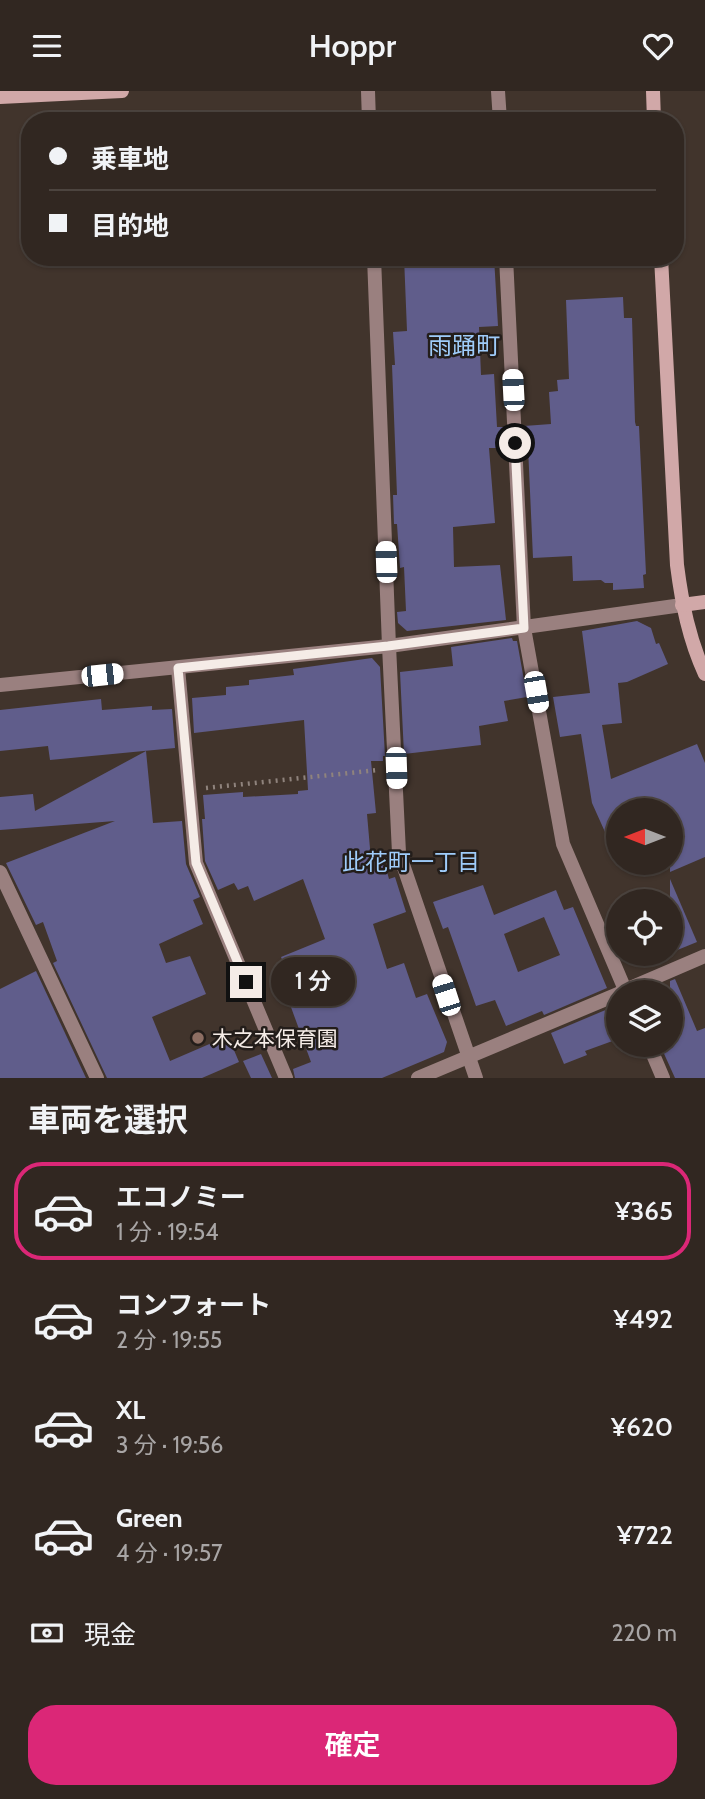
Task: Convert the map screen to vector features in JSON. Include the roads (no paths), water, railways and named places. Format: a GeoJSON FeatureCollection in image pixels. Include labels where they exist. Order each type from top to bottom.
{"type":"FeatureCollection","features":[{"type":"Feature","properties":{"kind":"street"},"geometry":{"type":"LineString","coordinates":[[0,97],[122,91]]}},
{"type":"Feature","properties":{"kind":"street"},"geometry":{"type":"LineString","coordinates":[[368,91],[369,112]]}},
{"type":"Feature","properties":{"kind":"street"},"geometry":{"type":"LineString","coordinates":[[498,91],[499,112]]}},
{"type":"Feature","properties":{"kind":"street"},"geometry":{"type":"LineString","coordinates":[[653,91],[654,112]]}},
{"type":"Feature","properties":{"kind":"street"},"geometry":{"type":"LineString","coordinates":[[374,266],[388,646],[399,853],[476,1078]]}},
{"type":"Feature","properties":{"kind":"street"},"geometry":{"type":"LineString","coordinates":[[506,266],[524,628],[563,844],[618,980]]}},
{"type":"Feature","properties":{"kind":"street"},"geometry":{"type":"LineString","coordinates":[[661,266],[677,565],[682,605],[693,647],[705,674]]}},
{"type":"Feature","properties":{"kind":"street"},"geometry":{"type":"LineString","coordinates":[[0,685],[388,646],[705,602]]}},
{"type":"Feature","properties":{"kind":"street"},"geometry":{"type":"LineString","coordinates":[[178,668],[196,863],[286,1078]]}},
{"type":"Feature","properties":{"kind":"street"},"geometry":{"type":"LineString","coordinates":[[0,872],[97,1078]]}},
{"type":"Feature","properties":{"kind":"street"},"geometry":{"type":"LineString","coordinates":[[651,980],[705,957]]}},
{"type":"Feature","properties":{"kind":"street"},"geometry":{"type":"LineString","coordinates":[[418,1078],[606,999]]}},
{"type":"Feature","properties":{"kind":"street"},"geometry":{"type":"LineString","coordinates":[[654,1057],[663,1078]]}},
{"type":"Feature","properties":{"kind":"place","name":"木之本保育園"},"geometry":{"type":"Point","coordinates":[198,1038]}},
{"type":"Feature","properties":{"kind":"district","name":"雨踊町"},"geometry":{"type":"Point","coordinates":[464,345]}},
{"type":"Feature","properties":{"kind":"district","name":"此花町一丁目"},"geometry":{"type":"Point","coordinates":[411,862]}}]}
